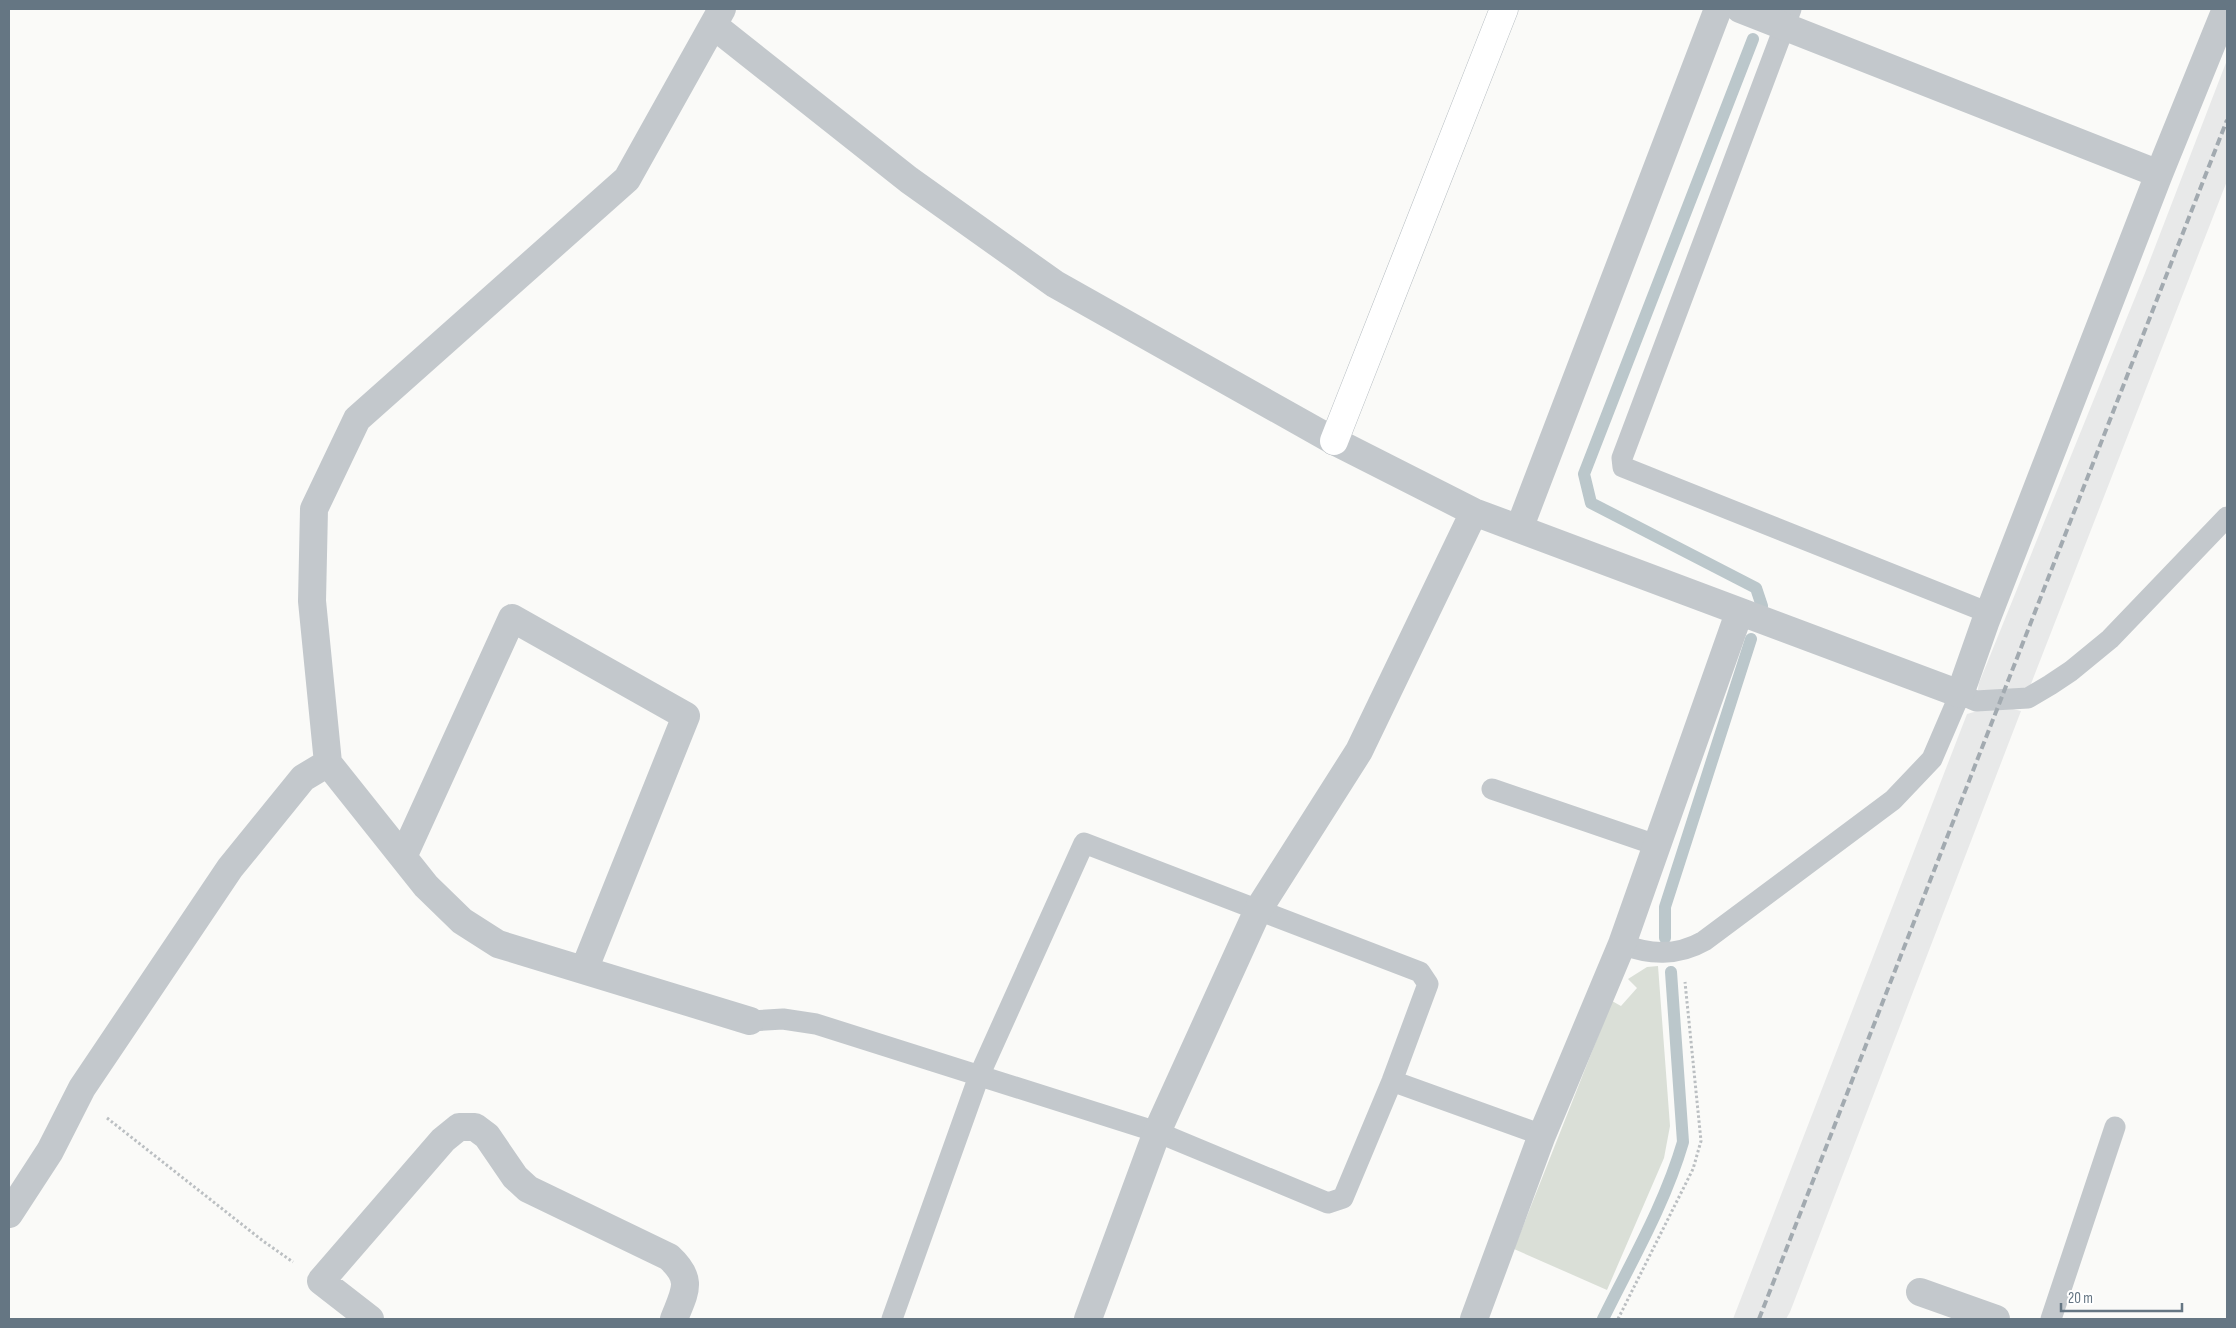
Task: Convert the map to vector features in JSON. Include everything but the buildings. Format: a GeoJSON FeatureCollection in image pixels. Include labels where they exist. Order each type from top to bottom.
{"type":"FeatureCollection","features":[{"type":"Feature","properties":{"kind":"street"},"geometry":{"type":"LineString","coordinates":[[1334,441],[1504,9]]}},
{"type":"Feature","properties":{"kind":"street"},"geometry":{"type":"LineString","coordinates":[[1519,529],[1718,9]]}},
{"type":"Feature","properties":{"kind":"street"},"geometry":{"type":"LineString","coordinates":[[1740,9],[1787,17],[2159,174]]}},
{"type":"Feature","properties":{"kind":"street"},"geometry":{"type":"LineString","coordinates":[[750,1021],[498,944],[462,921],[426,886],[328,763],[312,602],[314,509],[356,419],[627,179],[718,17],[909,180],[1054,284],[1334,441],[1474,512],[1960,694],[1989,613],[2159,174],[2226,9]]}},
{"type":"Feature","properties":{"kind":"street"},"geometry":{"type":"LineString","coordinates":[[1088,1319],[1157,1132],[1258,910],[1359,751],[1474,512]]}},
{"type":"Feature","properties":{"kind":"street"},"geometry":{"type":"LineString","coordinates":[[1474,1319],[1542,1135],[1622,944],[1739,612]]}},
{"type":"Feature","properties":{"kind":"street"},"geometry":{"type":"LineString","coordinates":[[403,857],[512,618],[686,716],[584,970]]}},
{"type":"Feature","properties":{"kind":"street"},"geometry":{"type":"LineString","coordinates":[[9,1214],[50,1151],[86,1082],[230,868],[303,778],[328,763]]}},
{"type":"Feature","properties":{"kind":"street"},"geometry":{"type":"LineString","coordinates":[[370,1319],[321,1281],[443,1140],[459,1127],[475,1127],[488,1136],[515,1177],[528,1189],[669,1257],[680,1267],[685,1276],[684,1292],[674,1319]]}},
{"type":"Feature","properties":{"kind":"street"},"geometry":{"type":"LineString","coordinates":[[1920,1292],[1996,1319]]}},
{"type":"Feature","properties":{"kind":"lane"},"geometry":{"type":"LineString","coordinates":[[1787,17],[1622,458],[1622,467],[1989,613]]}},
{"type":"Feature","properties":{"kind":"lane"},"geometry":{"type":"LineString","coordinates":[[1622,944],[1638,950],[1655,953],[1683,951],[1704,941],[1893,800],[1932,758],[1960,694],[1976,701],[2028,698],[2072,671],[2110,638],[2227,517]]}},
{"type":"Feature","properties":{"kind":"lane"},"geometry":{"type":"LineString","coordinates":[[1492,789],[1656,845]]}},
{"type":"Feature","properties":{"kind":"lane"},"geometry":{"type":"LineString","coordinates":[[750,1021],[783,1019],[816,1024],[979,1076],[1157,1132],[1328,1203],[1344,1198],[1392,1081],[1428,984],[1420,972],[1084,843],[979,1076],[892,1319]]}},
{"type":"Feature","properties":{"kind":"lane"},"geometry":{"type":"LineString","coordinates":[[1392,1081],[1542,1135]]}},
{"type":"Feature","properties":{"kind":"lane"},"geometry":{"type":"LineString","coordinates":[[2051,1319],[2115,1127]]}},
{"type":"Feature","properties":{"kind":"path"},"geometry":{"type":"LineString","coordinates":[[1618,1319],[1693,1169],[1701,1141],[1695,1095],[1683,951]]}},
{"type":"Feature","properties":{"kind":"path"},"geometry":{"type":"LineString","coordinates":[[86,1082],[106,1117],[263,1241],[321,1281]]}},
{"type":"Feature","properties":{"kind":"shaded area"},"geometry":{"type":"Polygon","coordinates":[[[2227,60],[2227,181],[2029,689],[1977,694],[1979,683],[2145,273],[2227,60]]]}},
{"type":"Feature","properties":{"kind":"shaded area"},"geometry":{"type":"Polygon","coordinates":[[[2009,708],[2021,711],[1790,1312],[1786,1319],[1733,1319],[1967,714],[1981,710],[2009,708]]]}},
{"type":"Feature","properties":{"kind":"shaded area"},"geometry":{"type":"Polygon","coordinates":[[[1658,966],[1670,1126],[1664,1158],[1607,1290],[1514,1249],[1612,1001],[1621,1006],[1637,988],[1628,979],[1647,967],[1658,966]]]}},
{"type":"Feature","properties":{"kind":"waterway"},"geometry":{"type":"LineString","coordinates":[[1753,39],[1584,474],[1591,503],[1756,588],[1762,606]]}},
{"type":"Feature","properties":{"kind":"waterway"},"geometry":{"type":"LineString","coordinates":[[1665,938],[1665,907],[1751,639]]}},
{"type":"Feature","properties":{"kind":"waterway"},"geometry":{"type":"LineString","coordinates":[[1603,1319],[1667,1188],[1683,1142],[1671,972]]}},
{"type":"Feature","properties":{"kind":"railway"},"geometry":{"type":"LineString","coordinates":[[1759,1319],[2227,120]]}}]}
